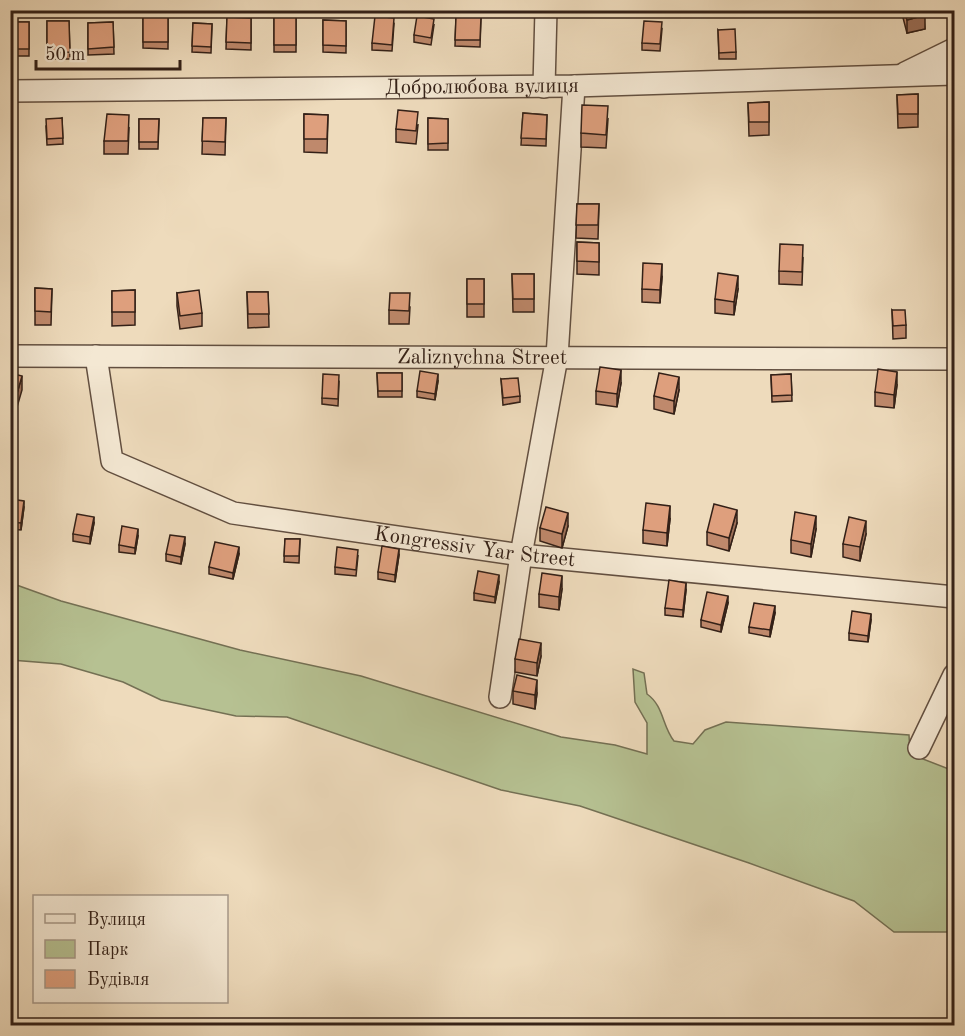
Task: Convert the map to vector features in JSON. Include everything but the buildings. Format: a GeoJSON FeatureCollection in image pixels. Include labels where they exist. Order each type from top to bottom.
{"type":"FeatureCollection","features":[{"type":"Feature","properties":{"kind":"street"},"geometry":{"type":"LineString","coordinates":[[544,87],[546,10]]}},
{"type":"Feature","properties":{"kind":"street"},"geometry":{"type":"LineString","coordinates":[[896,78],[954,49]]}},
{"type":"Feature","properties":{"kind":"street","name":"Добролюбова вулиця"},"geometry":{"type":"LineString","coordinates":[[10,91],[544,87],[896,78],[954,74]]}},
{"type":"Feature","properties":{"kind":"street"},"geometry":{"type":"LineString","coordinates":[[500,697],[521,555],[557,357],[574,86]]}},
{"type":"Feature","properties":{"kind":"street","name":"Zaliznychna Street"},"geometry":{"type":"LineString","coordinates":[[10,356],[954,359]]}},
{"type":"Feature","properties":{"kind":"street","name":"Kongressiv Yar Street"},"geometry":{"type":"LineString","coordinates":[[96,356],[112,461],[233,513],[521,555],[954,597]]}},
{"type":"Feature","properties":{"kind":"street"},"geometry":{"type":"LineString","coordinates":[[919,748],[954,675]]}},
{"type":"Feature","properties":{"kind":"green space"},"geometry":{"type":"Polygon","coordinates":[[[11,583],[61,601],[240,650],[361,676],[561,737],[615,745],[647,754],[647,723],[635,702],[633,669],[644,673],[647,694],[657,704],[674,741],[693,744],[705,730],[726,722],[909,735],[910,754],[954,771],[954,932],[894,932],[854,901],[749,863],[580,806],[501,790],[287,717],[236,716],[161,700],[123,682],[61,664],[11,660],[11,583]]]}}]}
